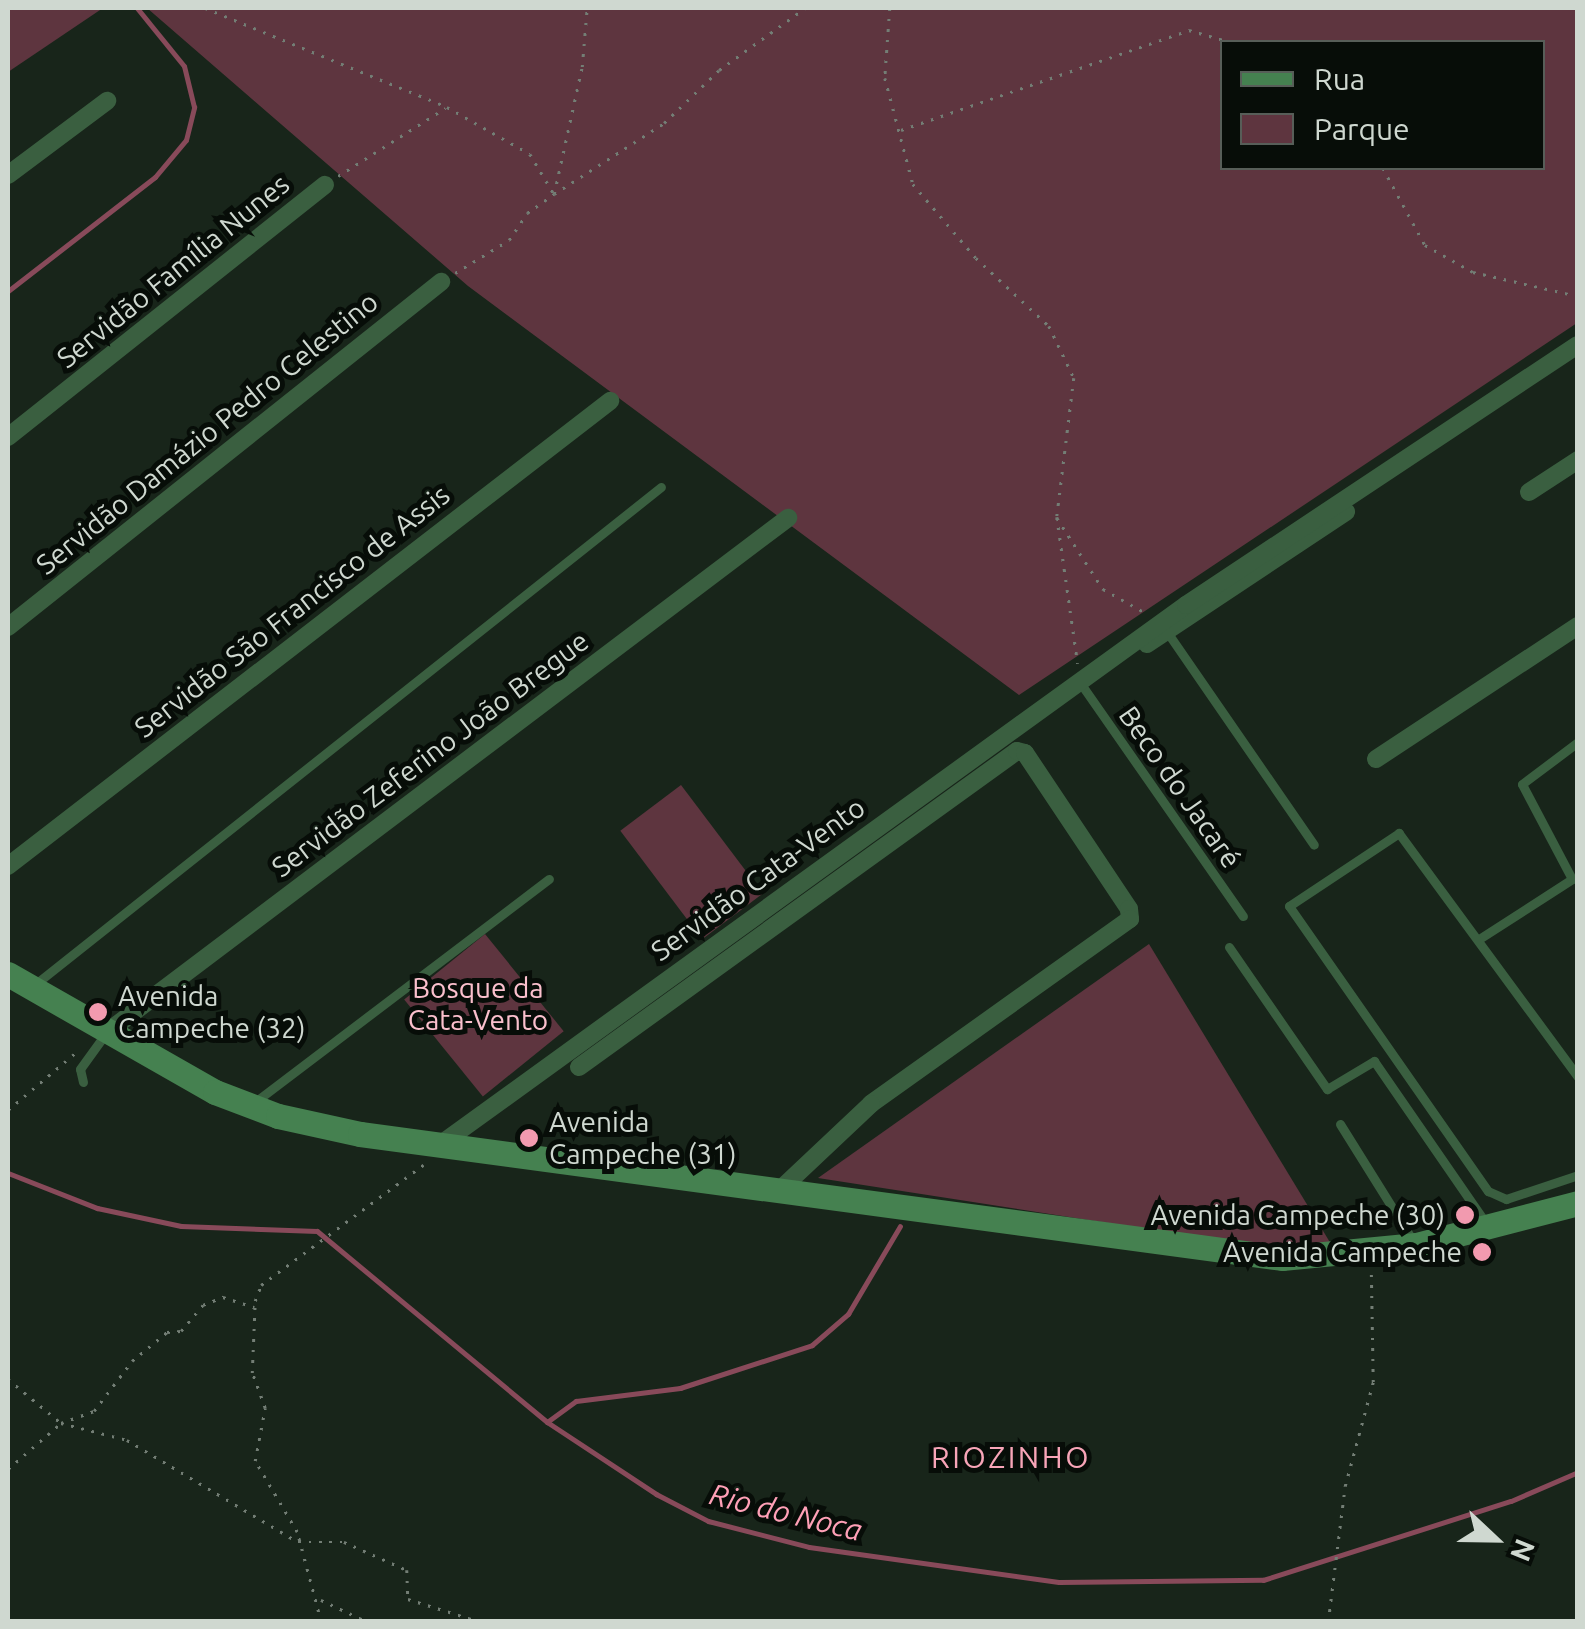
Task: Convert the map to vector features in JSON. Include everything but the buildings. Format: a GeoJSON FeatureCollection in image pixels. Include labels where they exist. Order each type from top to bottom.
{"type":"FeatureCollection","features":[{"type":"Feature","properties":{"kind":"main road"},"geometry":{"type":"LineString","coordinates":[[8,974],[106,1033],[249,1107],[328,1129],[783,1187],[1225,1252],[1312,1258],[1416,1245],[1491,1229],[1574,1186]]}},
{"type":"Feature","properties":{"kind":"street"},"geometry":{"type":"LineString","coordinates":[[8,176],[108,101]]}},
{"type":"Feature","properties":{"kind":"street","name":"Servidão Família Nunes"},"geometry":{"type":"LineString","coordinates":[[8,437],[324,185]]}},
{"type":"Feature","properties":{"kind":"street","name":"Servidão Damázio Pedro Celestino"},"geometry":{"type":"LineString","coordinates":[[8,628],[442,282]]}},
{"type":"Feature","properties":{"kind":"street","name":"Servidão Cata-Vento"},"geometry":{"type":"LineString","coordinates":[[440,1144],[1081,684],[1578,345]]}},
{"type":"Feature","properties":{"kind":"street","name":"Servidão São Francisco de Assis"},"geometry":{"type":"LineString","coordinates":[[8,866],[610,401]]}},
{"type":"Feature","properties":{"kind":"street"},"geometry":{"type":"LineString","coordinates":[[1529,492],[1578,460]]}},
{"type":"Feature","properties":{"kind":"street","name":"Servidão Zeferino João Bregue"},"geometry":{"type":"LineString","coordinates":[[106,1033],[788,518]]}},
{"type":"Feature","properties":{"kind":"street"},"geometry":{"type":"LineString","coordinates":[[1376,760],[1578,626]]}},
{"type":"Feature","properties":{"kind":"street"},"geometry":{"type":"LineString","coordinates":[[579,1067],[1018,751],[1032,760],[1129,908],[1130,920],[871,1104],[783,1187]]}},
{"type":"Feature","properties":{"kind":"street"},"geometry":{"type":"LineString","coordinates":[[862,838],[874,854]]}},
{"type":"Feature","properties":{"kind":"lane"},"geometry":{"type":"LineString","coordinates":[[31,988],[661,487]]}},
{"type":"Feature","properties":{"kind":"lane"},"geometry":{"type":"LineString","coordinates":[[1165,628],[1314,846]]}},
{"type":"Feature","properties":{"kind":"lane","name":"Beco do Jacaré"},"geometry":{"type":"LineString","coordinates":[[1081,684],[1243,916]]}},
{"type":"Feature","properties":{"kind":"lane"},"geometry":{"type":"LineString","coordinates":[[1480,939],[1572,879],[1522,784],[1578,742]]}},
{"type":"Feature","properties":{"kind":"lane"},"geometry":{"type":"LineString","coordinates":[[1574,1186],[1506,1199],[1488,1191],[1288,906],[1399,833],[1578,1076]]}},
{"type":"Feature","properties":{"kind":"lane"},"geometry":{"type":"LineString","coordinates":[[249,1107],[549,879]]}},
{"type":"Feature","properties":{"kind":"lane"},"geometry":{"type":"LineString","coordinates":[[1229,946],[1327,1089],[1374,1061],[1491,1229]]}},
{"type":"Feature","properties":{"kind":"lane"},"geometry":{"type":"LineString","coordinates":[[83,1082],[80,1069],[106,1033]]}},
{"type":"Feature","properties":{"kind":"lane"},"geometry":{"type":"LineString","coordinates":[[1340,1124],[1416,1245]]}},
{"type":"Feature","properties":{"kind":"path"},"geometry":{"type":"LineString","coordinates":[[206,8],[447,107],[530,154],[554,194]]}},
{"type":"Feature","properties":{"kind":"path"},"geometry":{"type":"LineString","coordinates":[[554,194],[582,67],[587,8]]}},
{"type":"Feature","properties":{"kind":"path"},"geometry":{"type":"LineString","coordinates":[[442,282],[509,240],[528,213],[664,123],[719,70],[806,8]]}},
{"type":"Feature","properties":{"kind":"path"},"geometry":{"type":"LineString","coordinates":[[890,8],[886,78],[912,184],[976,258],[1049,326],[1074,378],[1057,517],[1081,684]]}},
{"type":"Feature","properties":{"kind":"path"},"geometry":{"type":"LineString","coordinates":[[900,130],[1189,30],[1223,40]]}},
{"type":"Feature","properties":{"kind":"path"},"geometry":{"type":"LineString","coordinates":[[324,185],[447,107]]}},
{"type":"Feature","properties":{"kind":"path"},"geometry":{"type":"LineString","coordinates":[[1384,170],[1425,245],[1473,272],[1578,296]]}},
{"type":"Feature","properties":{"kind":"path"},"geometry":{"type":"LineString","coordinates":[[1057,517],[1103,589],[1165,628]]}},
{"type":"Feature","properties":{"kind":"path"},"geometry":{"type":"LineString","coordinates":[[8,1110],[75,1053]]}},
{"type":"Feature","properties":{"kind":"path"},"geometry":{"type":"LineString","coordinates":[[321,1622],[320,1600],[298,1542],[255,1461],[265,1408],[252,1374],[255,1308],[261,1285],[428,1161],[440,1144]]}},
{"type":"Feature","properties":{"kind":"path"},"geometry":{"type":"LineString","coordinates":[[1328,1622],[1345,1486],[1374,1382],[1369,1252]]}},
{"type":"Feature","properties":{"kind":"path"},"geometry":{"type":"LineString","coordinates":[[8,1469],[60,1424],[94,1411],[132,1361],[168,1332],[181,1331],[203,1305],[223,1297],[255,1308]]}},
{"type":"Feature","properties":{"kind":"path"},"geometry":{"type":"LineString","coordinates":[[8,1379],[60,1424],[126,1440],[298,1542],[344,1542],[407,1570],[408,1600],[481,1622]]}},
{"type":"Feature","properties":{"kind":"path"},"geometry":{"type":"LineString","coordinates":[[320,1600],[368,1622]]}},
{"type":"Feature","properties":{"kind":"path"},"geometry":{"type":"LineString","coordinates":[[647,1622],[653,1622]]}},
{"type":"Feature","properties":{"kind":"green space"},"geometry":{"type":"Polygon","coordinates":[[[8,8],[103,8],[8,72],[8,8]]]}},
{"type":"Feature","properties":{"kind":"green space"},"geometry":{"type":"Polygon","coordinates":[[[147,8],[1577,8],[1577,323],[1019,695],[468,286],[147,8]]]}},
{"type":"Feature","properties":{"kind":"green space"},"geometry":{"type":"Polygon","coordinates":[[[681,785],[763,894],[702,939],[620,831],[681,785]]]}},
{"type":"Feature","properties":{"kind":"green space","name":"Bosque da Cata-Vento"},"geometry":{"type":"Polygon","coordinates":[[[485,934],[564,1031],[483,1097],[404,999],[485,934]]]}},
{"type":"Feature","properties":{"kind":"green space"},"geometry":{"type":"Polygon","coordinates":[[[1149,944],[1331,1244],[1255,1246],[818,1178],[1149,944]]]}},
{"type":"Feature","properties":{"kind":"waterway"},"geometry":{"type":"LineString","coordinates":[[8,291],[155,177],[186,140],[194,107],[184,66],[137,8]]}},
{"type":"Feature","properties":{"kind":"waterway","name":"Rio do Noca"},"geometry":{"type":"LineString","coordinates":[[8,1173],[97,1208],[181,1226],[317,1231],[547,1422],[656,1494],[708,1521],[809,1547],[1059,1582],[1263,1580],[1511,1501],[1578,1472]]}},
{"type":"Feature","properties":{"kind":"waterway"},"geometry":{"type":"LineString","coordinates":[[547,1422],[576,1401],[680,1388],[812,1345],[848,1314],[900,1226]]}},
{"type":"Feature","properties":{"kind":"place","name":"Avenida Campeche (32)"},"geometry":{"type":"Point","coordinates":[98,1012]}},
{"type":"Feature","properties":{"kind":"place","name":"Avenida Campeche (31)"},"geometry":{"type":"Point","coordinates":[529,1138]}},
{"type":"Feature","properties":{"kind":"place","name":"Avenida Campeche (30)"},"geometry":{"type":"Point","coordinates":[1465,1215]}},
{"type":"Feature","properties":{"kind":"place","name":"Avenida Campeche"},"geometry":{"type":"Point","coordinates":[1482,1252]}},
{"type":"Feature","properties":{"kind":"district","name":"RIOZINHO"},"geometry":{"type":"Point","coordinates":[1011,1457]}}]}
